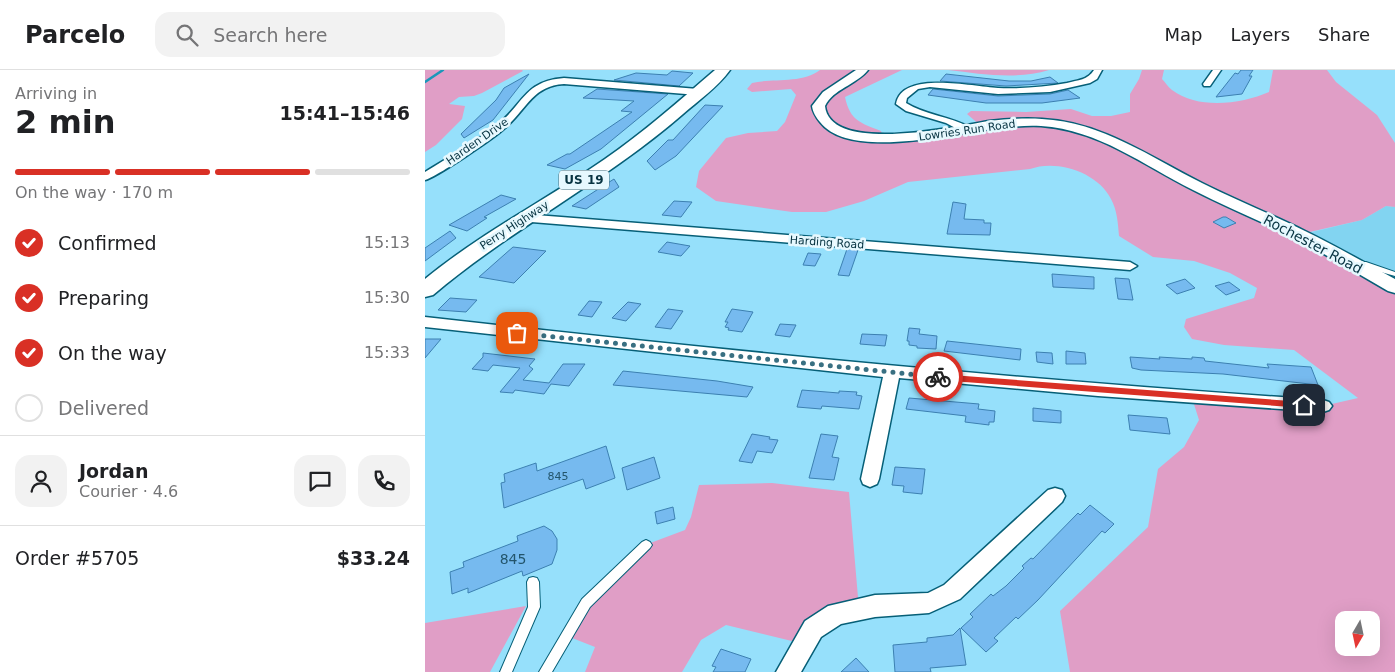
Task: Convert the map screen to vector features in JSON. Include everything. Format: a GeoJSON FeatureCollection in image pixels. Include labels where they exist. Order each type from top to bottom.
{"type":"FeatureCollection","features":[{"type":"Feature","properties":{"kind":"main road","name":"Perry Highway"},"geometry":{"type":"LineString","coordinates":[[425,290],[474,251],[627,152],[723,70]]}},
{"type":"Feature","properties":{"kind":"street","name":"Lowries Run Road"},"geometry":{"type":"LineString","coordinates":[[861,70],[855,78],[827,94],[819,104],[820,114],[825,122],[833,128],[857,136],[884,139],[915,137],[1003,124],[1035,122],[1070,126],[1089,130],[1116,141],[1169,172],[1231,202]]}},
{"type":"Feature","properties":{"kind":"street"},"geometry":{"type":"LineString","coordinates":[[965,129],[950,121],[909,109],[901,104],[902,97],[910,89],[924,84],[998,91],[1050,89],[1087,81],[1094,77],[1099,70]]}},
{"type":"Feature","properties":{"kind":"street"},"geometry":{"type":"LineString","coordinates":[[1207,84],[1217,70]]}},
{"type":"Feature","properties":{"kind":"street","name":"Harden Drive"},"geometry":{"type":"LineString","coordinates":[[425,177],[494,133],[526,102],[550,90],[576,84],[591,83],[698,92]]}},
{"type":"Feature","properties":{"kind":"street","name":"Rochester Road"},"geometry":{"type":"LineString","coordinates":[[1231,202],[1292,231],[1395,288]]}},
{"type":"Feature","properties":{"kind":"street","name":"Harding Road"},"geometry":{"type":"LineString","coordinates":[[523,218],[1131,266]]}},
{"type":"Feature","properties":{"kind":"street"},"geometry":{"type":"LineString","coordinates":[[425,322],[892,373],[1192,398],[1323,406]]}},
{"type":"Feature","properties":{"kind":"street"},"geometry":{"type":"LineString","coordinates":[[870,479],[892,373]]}},
{"type":"Feature","properties":{"kind":"street"},"geometry":{"type":"LineString","coordinates":[[788,672],[813,629],[836,614],[875,606],[929,603],[952,592],[1055,496]]}},
{"type":"Feature","properties":{"kind":"lane"},"geometry":{"type":"LineString","coordinates":[[1341,257],[1395,274]]}},
{"type":"Feature","properties":{"kind":"lane"},"geometry":{"type":"LineString","coordinates":[[545,672],[586,603],[645,545]]}},
{"type":"Feature","properties":{"kind":"lane"},"geometry":{"type":"LineString","coordinates":[[506,672],[534,606],[533,582]]}},
{"type":"Feature","properties":{"kind":"shaded area"},"geometry":{"type":"Polygon","coordinates":[[[425,70],[523,71],[482,93],[474,96],[459,97],[449,104],[465,106],[462,119],[436,145],[425,152],[425,70]]]}},
{"type":"Feature","properties":{"kind":"shaded area"},"geometry":{"type":"Polygon","coordinates":[[[820,70],[902,70],[845,97],[853,116],[862,123],[881,131],[884,139],[981,126],[967,114],[971,111],[1026,112],[1071,109],[1092,116],[1111,116],[1130,112],[1130,94],[1142,70],[1164,70],[1162,79],[1172,90],[1195,100],[1207,103],[1220,103],[1246,100],[1269,92],[1273,70],[1327,70],[1336,82],[1377,115],[1395,143],[1395,207],[1386,206],[1362,220],[1301,234],[1395,287],[1395,672],[1070,672],[1060,611],[1148,527],[1158,469],[1184,447],[1199,420],[1192,398],[1323,406],[1358,398],[1294,350],[1224,345],[1192,339],[1184,327],[1186,319],[1254,298],[1257,288],[1230,273],[1194,261],[1153,257],[1119,236],[1115,208],[1105,190],[1087,175],[1075,170],[1064,167],[1040,166],[1030,169],[908,182],[864,201],[826,212],[792,212],[716,201],[696,187],[699,171],[726,138],[748,133],[777,131],[785,122],[796,95],[791,89],[752,92],[747,89],[752,83],[805,77],[820,70]]]}},
{"type":"Feature","properties":{"kind":"shaded area"},"geometry":{"type":"Polygon","coordinates":[[[948,70],[1049,70],[1024,75],[1012,75],[948,70]]]}},
{"type":"Feature","properties":{"kind":"shaded area"},"geometry":{"type":"Polygon","coordinates":[[[1386,206],[1395,207],[1395,287],[1300,235],[1362,220],[1386,206]]]}},
{"type":"Feature","properties":{"kind":"shaded area"},"geometry":{"type":"Polygon","coordinates":[[[772,483],[849,492],[859,609],[804,644],[726,625],[701,640],[682,672],[585,672],[595,647],[567,636],[586,603],[645,545],[685,530],[691,517],[699,485],[772,483]]]}},
{"type":"Feature","properties":{"kind":"shaded area"},"geometry":{"type":"Polygon","coordinates":[[[526,606],[490,672],[425,672],[425,623],[526,606]]]}},
{"type":"Feature","properties":{"kind":"building"},"geometry":{"type":"Polygon","coordinates":[[[1241,70],[1253,70],[1249,76],[1252,76],[1242,94],[1216,97],[1235,73],[1238,74],[1241,70]]]}},
{"type":"Feature","properties":{"kind":"building"},"geometry":{"type":"Polygon","coordinates":[[[672,71],[693,73],[679,86],[614,80],[636,73],[667,75],[672,71]]]}},
{"type":"Feature","properties":{"kind":"building"},"geometry":{"type":"Polygon","coordinates":[[[529,74],[493,120],[464,138],[461,134],[496,100],[504,88],[529,74]]]}},
{"type":"Feature","properties":{"kind":"building"},"geometry":{"type":"Polygon","coordinates":[[[946,74],[1009,81],[1031,81],[1050,77],[1058,83],[1006,86],[940,81],[946,74]]]}},
{"type":"Feature","properties":{"kind":"building"},"geometry":{"type":"Polygon","coordinates":[[[597,89],[668,94],[601,149],[565,169],[547,165],[570,154],[632,112],[621,111],[634,101],[583,98],[597,89]]]}},
{"type":"Feature","properties":{"kind":"building"},"geometry":{"type":"Polygon","coordinates":[[[933,89],[998,96],[1050,94],[1068,90],[1080,98],[1042,103],[986,103],[928,95],[933,89]]]}},
{"type":"Feature","properties":{"kind":"building"},"geometry":{"type":"Polygon","coordinates":[[[705,105],[723,106],[676,156],[655,170],[647,161],[668,140],[673,140],[705,105]]]}},
{"type":"Feature","properties":{"kind":"building"},"geometry":{"type":"Polygon","coordinates":[[[614,179],[619,187],[586,209],[572,206],[614,179]]]}},
{"type":"Feature","properties":{"kind":"building"},"geometry":{"type":"Polygon","coordinates":[[[501,195],[516,199],[484,217],[487,218],[467,231],[449,225],[501,195]]]}},
{"type":"Feature","properties":{"kind":"building"},"geometry":{"type":"Polygon","coordinates":[[[674,201],[692,202],[681,217],[662,215],[674,201]]]}},
{"type":"Feature","properties":{"kind":"building"},"geometry":{"type":"Polygon","coordinates":[[[953,202],[966,204],[964,219],[984,220],[984,223],[991,223],[990,235],[947,234],[953,202]]]}},
{"type":"Feature","properties":{"kind":"building"},"geometry":{"type":"Polygon","coordinates":[[[1223,217],[1236,223],[1224,228],[1213,222],[1223,217]]]}},
{"type":"Feature","properties":{"kind":"building"},"geometry":{"type":"Polygon","coordinates":[[[450,231],[456,238],[425,261],[425,248],[450,231]]]}},
{"type":"Feature","properties":{"kind":"building"},"geometry":{"type":"Polygon","coordinates":[[[667,242],[690,246],[681,256],[658,252],[667,242]]]}},
{"type":"Feature","properties":{"kind":"building"},"geometry":{"type":"Polygon","coordinates":[[[513,247],[546,251],[514,283],[479,277],[513,247]]]}},
{"type":"Feature","properties":{"kind":"building"},"geometry":{"type":"Polygon","coordinates":[[[847,249],[858,250],[849,276],[838,275],[847,249]]]}},
{"type":"Feature","properties":{"kind":"building"},"geometry":{"type":"Polygon","coordinates":[[[808,253],[821,254],[815,266],[803,265],[808,253]]]}},
{"type":"Feature","properties":{"kind":"building"},"geometry":{"type":"Polygon","coordinates":[[[1052,274],[1094,277],[1094,289],[1053,287],[1052,274]]]}},
{"type":"Feature","properties":{"kind":"building"},"geometry":{"type":"Polygon","coordinates":[[[1115,278],[1129,279],[1133,300],[1118,299],[1115,278]]]}},
{"type":"Feature","properties":{"kind":"building"},"geometry":{"type":"Polygon","coordinates":[[[1185,279],[1195,288],[1177,294],[1166,285],[1185,279]]]}},
{"type":"Feature","properties":{"kind":"building"},"geometry":{"type":"Polygon","coordinates":[[[1229,282],[1240,290],[1226,295],[1215,286],[1229,282]]]}},
{"type":"Feature","properties":{"kind":"building"},"geometry":{"type":"Polygon","coordinates":[[[450,298],[477,300],[466,312],[438,310],[450,298]]]}},
{"type":"Feature","properties":{"kind":"building"},"geometry":{"type":"Polygon","coordinates":[[[589,301],[602,302],[592,317],[578,315],[589,301]]]}},
{"type":"Feature","properties":{"kind":"building"},"geometry":{"type":"Polygon","coordinates":[[[628,302],[641,304],[626,321],[612,318],[628,302]]]}},
{"type":"Feature","properties":{"kind":"building"},"geometry":{"type":"Polygon","coordinates":[[[668,309],[683,311],[671,329],[655,327],[668,309]]]}},
{"type":"Feature","properties":{"kind":"building"},"geometry":{"type":"Polygon","coordinates":[[[732,309],[753,312],[742,332],[728,330],[729,328],[725,327],[728,322],[725,322],[732,309]]]}},
{"type":"Feature","properties":{"kind":"building"},"geometry":{"type":"Polygon","coordinates":[[[780,324],[796,325],[790,337],[775,335],[780,324]]]}},
{"type":"Feature","properties":{"kind":"building"},"geometry":{"type":"Polygon","coordinates":[[[909,328],[920,329],[919,334],[937,336],[936,349],[917,348],[917,346],[909,345],[909,341],[907,341],[909,328]]]}},
{"type":"Feature","properties":{"kind":"building"},"geometry":{"type":"Polygon","coordinates":[[[862,334],[887,335],[885,346],[860,344],[862,334]]]}},
{"type":"Feature","properties":{"kind":"building"},"geometry":{"type":"Polygon","coordinates":[[[425,339],[441,339],[425,358],[425,339]]]}},
{"type":"Feature","properties":{"kind":"building"},"geometry":{"type":"Polygon","coordinates":[[[947,341],[1021,349],[1020,360],[944,351],[947,341]]]}},
{"type":"Feature","properties":{"kind":"building"},"geometry":{"type":"Polygon","coordinates":[[[1066,351],[1085,353],[1086,364],[1066,364],[1066,351]]]}},
{"type":"Feature","properties":{"kind":"building"},"geometry":{"type":"Polygon","coordinates":[[[1036,352],[1052,353],[1053,364],[1037,362],[1036,352]]]}},
{"type":"Feature","properties":{"kind":"building"},"geometry":{"type":"Polygon","coordinates":[[[483,353],[535,359],[529,366],[533,369],[523,380],[549,383],[563,364],[585,364],[569,386],[551,384],[544,394],[515,390],[513,393],[500,392],[520,368],[493,365],[488,371],[472,369],[483,357],[483,353]]]}},
{"type":"Feature","properties":{"kind":"building"},"geometry":{"type":"Polygon","coordinates":[[[1130,357],[1192,359],[1192,357],[1204,358],[1205,361],[1269,368],[1267,364],[1311,367],[1318,385],[1223,374],[1141,370],[1132,368],[1130,357]]]}},
{"type":"Feature","properties":{"kind":"building"},"geometry":{"type":"Polygon","coordinates":[[[623,371],[717,381],[753,387],[747,397],[613,385],[623,371]]]}},
{"type":"Feature","properties":{"kind":"building"},"geometry":{"type":"Polygon","coordinates":[[[802,390],[839,393],[839,391],[857,392],[856,395],[862,396],[859,409],[822,406],[821,409],[797,407],[802,390]]]}},
{"type":"Feature","properties":{"kind":"building"},"geometry":{"type":"Polygon","coordinates":[[[909,398],[979,404],[978,409],[995,411],[994,422],[989,422],[989,425],[965,422],[966,416],[906,409],[909,398]]]}},
{"type":"Feature","properties":{"kind":"building"},"geometry":{"type":"Polygon","coordinates":[[[1033,408],[1061,411],[1061,423],[1033,421],[1033,408]]]}},
{"type":"Feature","properties":{"kind":"building"},"geometry":{"type":"Polygon","coordinates":[[[1128,415],[1167,418],[1170,434],[1130,430],[1128,415]]]}},
{"type":"Feature","properties":{"kind":"building"},"geometry":{"type":"Polygon","coordinates":[[[752,434],[778,440],[772,453],[757,451],[752,463],[739,461],[752,434]]]}},
{"type":"Feature","properties":{"kind":"building"},"geometry":{"type":"Polygon","coordinates":[[[821,434],[838,436],[832,457],[839,458],[834,480],[809,478],[821,434]]]}},
{"type":"Feature","properties":{"kind":"building"},"geometry":{"type":"Polygon","coordinates":[[[606,446],[615,478],[586,489],[583,479],[504,508],[501,483],[505,482],[504,474],[536,463],[537,471],[606,446]]]}},
{"type":"Feature","properties":{"kind":"building"},"geometry":{"type":"Polygon","coordinates":[[[654,457],[660,478],[627,490],[622,468],[654,457]]]}},
{"type":"Feature","properties":{"kind":"building"},"geometry":{"type":"Polygon","coordinates":[[[895,467],[925,469],[922,494],[903,492],[904,486],[892,485],[895,467]]]}},
{"type":"Feature","properties":{"kind":"building"},"geometry":{"type":"Polygon","coordinates":[[[1090,505],[1114,524],[1105,533],[1102,531],[1038,600],[1018,619],[1016,617],[994,638],[998,641],[986,652],[961,628],[973,617],[970,614],[991,594],[993,596],[1006,586],[1024,568],[1022,566],[1031,558],[1033,559],[1078,513],[1080,515],[1090,505]]]}},
{"type":"Feature","properties":{"kind":"building"},"geometry":{"type":"Polygon","coordinates":[[[673,507],[675,519],[657,524],[655,512],[673,507]]]}},
{"type":"Feature","properties":{"kind":"building"},"geometry":{"type":"Polygon","coordinates":[[[544,526],[552,531],[557,539],[557,550],[552,564],[523,576],[522,571],[468,593],[468,588],[452,594],[450,572],[464,567],[463,562],[518,541],[517,536],[544,526]]]}},
{"type":"Feature","properties":{"kind":"building"},"geometry":{"type":"Polygon","coordinates":[[[960,628],[966,665],[930,668],[931,672],[895,672],[893,645],[927,642],[927,638],[953,635],[960,628]]]}},
{"type":"Feature","properties":{"kind":"building"},"geometry":{"type":"Polygon","coordinates":[[[721,649],[751,659],[745,672],[713,672],[716,667],[712,666],[721,649]]]}},
{"type":"Feature","properties":{"kind":"building"},"geometry":{"type":"Polygon","coordinates":[[[856,658],[869,672],[841,672],[856,658]]]}},
{"type":"Feature","properties":{"kind":"waterway"},"geometry":{"type":"LineString","coordinates":[[425,82],[443,70]]}},
{"type":"Feature","properties":{"kind":"way so far"},"geometry":{"type":"LineString","coordinates":[[517,333],[664,350],[938,377]]}},
{"type":"Feature","properties":{"kind":"route"},"geometry":{"type":"LineString","coordinates":[[938,377],[1192,398],[1304,405]]}}]}
